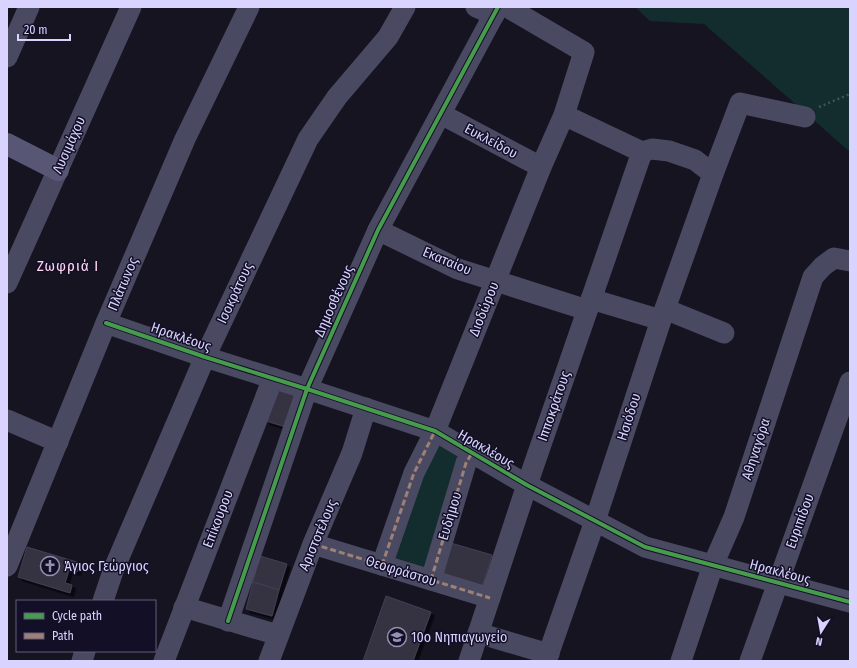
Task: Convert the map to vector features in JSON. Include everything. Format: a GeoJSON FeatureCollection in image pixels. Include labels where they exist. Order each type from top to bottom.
{"type":"FeatureCollection","features":[{"type":"Feature","properties":{"kind":"street"},"geometry":{"type":"LineString","coordinates":[[7,56],[29,7]]}},
{"type":"Feature","properties":{"kind":"street","name":"Λυσιμάχου"},"geometry":{"type":"LineString","coordinates":[[7,283],[131,7]]}},
{"type":"Feature","properties":{"kind":"street","name":"Πλάτωνος"},"geometry":{"type":"LineString","coordinates":[[7,566],[106,323],[185,139],[249,7]]}},
{"type":"Feature","properties":{"kind":"street","name":"Ισοκράτους"},"geometry":{"type":"LineString","coordinates":[[102,600],[113,571],[205,357],[308,139],[337,97],[388,37],[405,7]]}},
{"type":"Feature","properties":{"kind":"street","name":"Διοδώρου"},"geometry":{"type":"LineString","coordinates":[[382,565],[414,473],[434,431],[496,280],[540,167],[564,115],[584,52],[494,9]]}},
{"type":"Feature","properties":{"kind":"street","name":"Δημοσθένους"},"geometry":{"type":"LineString","coordinates":[[228,621],[308,389],[378,230],[441,114],[494,9]]}},
{"type":"Feature","properties":{"kind":"street","name":"Ησιόδου"},"geometry":{"type":"LineString","coordinates":[[548,657],[595,522],[663,314],[740,103],[804,117]]}},
{"type":"Feature","properties":{"kind":"street","name":"Ευκλείδου"},"geometry":{"type":"LineString","coordinates":[[441,114],[540,167]]}},
{"type":"Feature","properties":{"kind":"street"},"geometry":{"type":"LineString","coordinates":[[564,115],[642,152],[652,149],[669,151],[695,160],[713,174]]}},
{"type":"Feature","properties":{"kind":"street"},"geometry":{"type":"LineString","coordinates":[[7,144],[58,170]]}},
{"type":"Feature","properties":{"kind":"street","name":"Ιπποκράτους"},"geometry":{"type":"LineString","coordinates":[[469,661],[526,485],[642,152]]}},
{"type":"Feature","properties":{"kind":"street","name":"Εκαταίου"},"geometry":{"type":"LineString","coordinates":[[378,230],[458,269],[589,304],[663,314],[724,333]]}},
{"type":"Feature","properties":{"kind":"street","name":"Αθηναγόρα"},"geometry":{"type":"LineString","coordinates":[[682,661],[713,565],[734,517],[814,277],[823,266],[834,258],[850,261]]}},
{"type":"Feature","properties":{"kind":"street","name":"Ηρακλέους"},"geometry":{"type":"LineString","coordinates":[[106,323],[205,357],[308,389],[434,431],[526,485],[645,547],[850,602]]}},
{"type":"Feature","properties":{"kind":"street","name":"Επίκουρου"},"geometry":{"type":"LineString","coordinates":[[164,661],[273,378]]}},
{"type":"Feature","properties":{"kind":"street","name":"Ευριπίδου"},"geometry":{"type":"LineString","coordinates":[[750,661],[850,382]]}},
{"type":"Feature","properties":{"kind":"street","name":"Αριστοτέλους"},"geometry":{"type":"LineString","coordinates":[[269,661],[313,544],[352,453],[366,408]]}},
{"type":"Feature","properties":{"kind":"street"},"geometry":{"type":"LineString","coordinates":[[7,420],[58,442]]}},
{"type":"Feature","properties":{"kind":"street","name":"Ευδήμου"},"geometry":{"type":"LineString","coordinates":[[431,580],[466,463],[472,453]]}},
{"type":"Feature","properties":{"kind":"street","name":"Θεοφράστου"},"geometry":{"type":"LineString","coordinates":[[313,544],[490,598]]}},
{"type":"Feature","properties":{"kind":"street"},"geometry":{"type":"LineString","coordinates":[[184,607],[278,635]]}},
{"type":"Feature","properties":{"kind":"street"},"geometry":{"type":"LineString","coordinates":[[478,633],[548,657]]}},
{"type":"Feature","properties":{"kind":"path"},"geometry":{"type":"LineString","coordinates":[[804,117],[822,106],[850,94]]}},
{"type":"Feature","properties":{"kind":"green space"},"geometry":{"type":"Polygon","coordinates":[[[635,7],[850,7],[850,152],[704,24],[650,21],[635,7]]]}},
{"type":"Feature","properties":{"kind":"green space"},"geometry":{"type":"Polygon","coordinates":[[[435,431],[472,453],[431,580],[382,565],[435,431]]]}},
{"type":"Feature","properties":{"kind":"building"},"geometry":{"type":"Polygon","coordinates":[[[277,385],[301,393],[289,428],[266,421],[277,385]]]}},
{"type":"Feature","properties":{"kind":"building"},"geometry":{"type":"Polygon","coordinates":[[[444,541],[492,555],[480,593],[433,579],[444,541]]]}},
{"type":"Feature","properties":{"kind":"building","name":"Άγιος Γεώργιος"},"geometry":{"type":"Polygon","coordinates":[[[27,547],[80,563],[77,572],[69,570],[65,583],[72,585],[70,593],[18,577],[27,547]]]}},
{"type":"Feature","properties":{"kind":"building"},"geometry":{"type":"Polygon","coordinates":[[[260,556],[287,564],[279,590],[253,582],[260,556]]]}},
{"type":"Feature","properties":{"kind":"building"},"geometry":{"type":"Polygon","coordinates":[[[253,582],[279,590],[272,616],[246,609],[253,582]]]}},
{"type":"Feature","properties":{"kind":"building","name":"10ο Νηπιαγωγείο"},"geometry":{"type":"Polygon","coordinates":[[[386,596],[431,612],[413,661],[363,661],[386,596]]]}},
{"type":"Feature","properties":{"kind":"marked path"},"geometry":{"type":"LineString","coordinates":[[382,565],[414,473],[435,431]]}},
{"type":"Feature","properties":{"kind":"marked path"},"geometry":{"type":"LineString","coordinates":[[431,580],[466,463],[472,453]]}},
{"type":"Feature","properties":{"kind":"marked path"},"geometry":{"type":"LineString","coordinates":[[313,544],[490,598]]}},
{"type":"Feature","properties":{"kind":"cycle path"},"geometry":{"type":"LineString","coordinates":[[228,621],[307,389],[378,230],[498,7]]}},
{"type":"Feature","properties":{"kind":"cycle path"},"geometry":{"type":"LineString","coordinates":[[106,323],[205,357],[435,431],[527,485],[645,547],[850,602]]}},
{"type":"Feature","properties":{"kind":"place","name":"Άγιος Γεώργιος"},"geometry":{"type":"Point","coordinates":[50,566]}},
{"type":"Feature","properties":{"kind":"place","name":"10ο Νηπιαγωγείο"},"geometry":{"type":"Point","coordinates":[397,637]}},
{"type":"Feature","properties":{"kind":"district","name":"Ζωφριά Ι"},"geometry":{"type":"Point","coordinates":[68,266]}}]}
